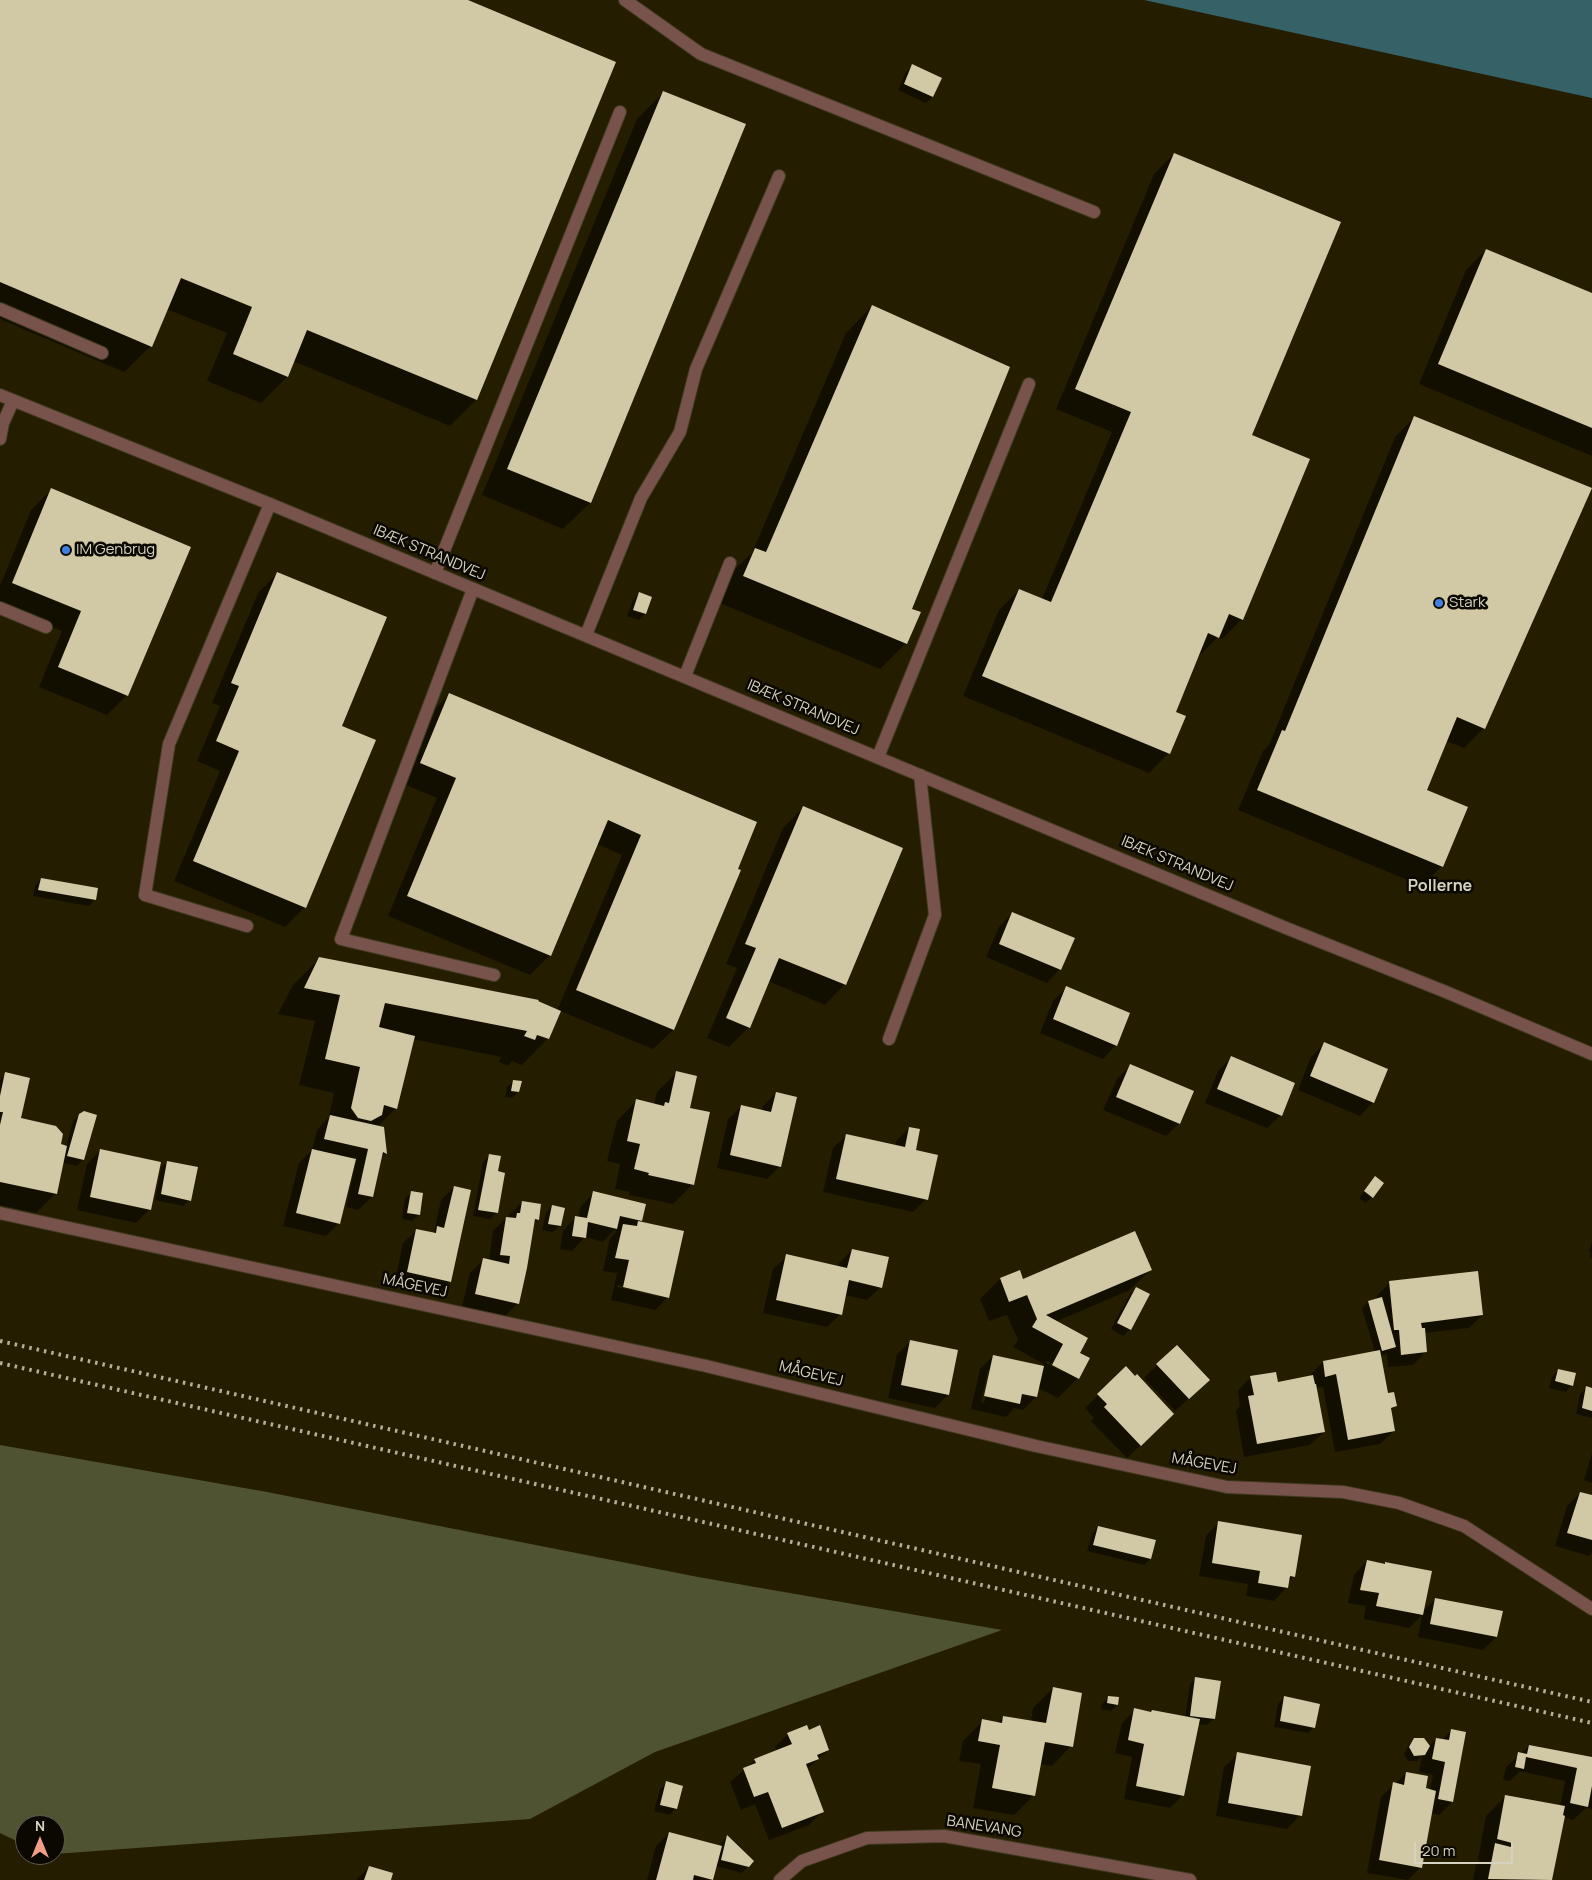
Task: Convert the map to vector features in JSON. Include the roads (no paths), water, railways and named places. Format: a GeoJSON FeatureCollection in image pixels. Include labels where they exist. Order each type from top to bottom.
{"type":"FeatureCollection","features":[{"type":"Feature","properties":{"kind":"street"},"geometry":{"type":"LineString","coordinates":[[625,0],[701,54],[1094,212]]}},
{"type":"Feature","properties":{"kind":"street"},"geometry":{"type":"LineString","coordinates":[[435,573],[620,112]]}},
{"type":"Feature","properties":{"kind":"street"},"geometry":{"type":"LineString","coordinates":[[586,635],[641,498],[680,432],[696,368],[779,176]]}},
{"type":"Feature","properties":{"kind":"street"},"geometry":{"type":"LineString","coordinates":[[0,309],[102,353]]}},
{"type":"Feature","properties":{"kind":"street"},"geometry":{"type":"LineString","coordinates":[[878,758],[1029,384]]}},
{"type":"Feature","properties":{"kind":"street","name":"IBÆK STRANDVEJ"},"geometry":{"type":"LineString","coordinates":[[0,395],[270,504],[1592,1054]]}},
{"type":"Feature","properties":{"kind":"street"},"geometry":{"type":"LineString","coordinates":[[0,439],[13,401]]}},
{"type":"Feature","properties":{"kind":"street"},"geometry":{"type":"LineString","coordinates":[[247,926],[146,895],[169,744],[270,504]]}},
{"type":"Feature","properties":{"kind":"street"},"geometry":{"type":"LineString","coordinates":[[685,676],[730,563]]}},
{"type":"Feature","properties":{"kind":"street"},"geometry":{"type":"LineString","coordinates":[[473,589],[341,939],[494,975]]}},
{"type":"Feature","properties":{"kind":"street"},"geometry":{"type":"LineString","coordinates":[[0,608],[46,627]]}},
{"type":"Feature","properties":{"kind":"street"},"geometry":{"type":"LineString","coordinates":[[888,1039],[935,915],[920,775]]}},
{"type":"Feature","properties":{"kind":"street","name":"MÅGEVEJ"},"geometry":{"type":"LineString","coordinates":[[0,1213],[706,1366],[1036,1446],[1227,1487],[1343,1492],[1399,1502],[1464,1526],[1592,1609]]}},
{"type":"Feature","properties":{"kind":"street","name":"BANEVANG"},"geometry":{"type":"LineString","coordinates":[[780,1880],[802,1861],[867,1838],[944,1836],[1190,1880]]}},
{"type":"Feature","properties":{"kind":"water"},"geometry":{"type":"Polygon","coordinates":[[[1144,0],[1592,0],[1592,98],[1144,0]]]}},
{"type":"Feature","properties":{"kind":"railway"},"geometry":{"type":"LineString","coordinates":[[0,1341],[1592,1702]]}},
{"type":"Feature","properties":{"kind":"railway"},"geometry":{"type":"LineString","coordinates":[[0,1363],[1592,1723]]}},
{"type":"Feature","properties":{"kind":"place","name":"IM Genbrug"},"geometry":{"type":"Point","coordinates":[66,550]}},
{"type":"Feature","properties":{"kind":"place","name":"Stark"},"geometry":{"type":"Point","coordinates":[1439,603]}},
{"type":"Feature","properties":{"kind":"district","name":"Pollerne"},"geometry":{"type":"Point","coordinates":[1440,887]}}]}
